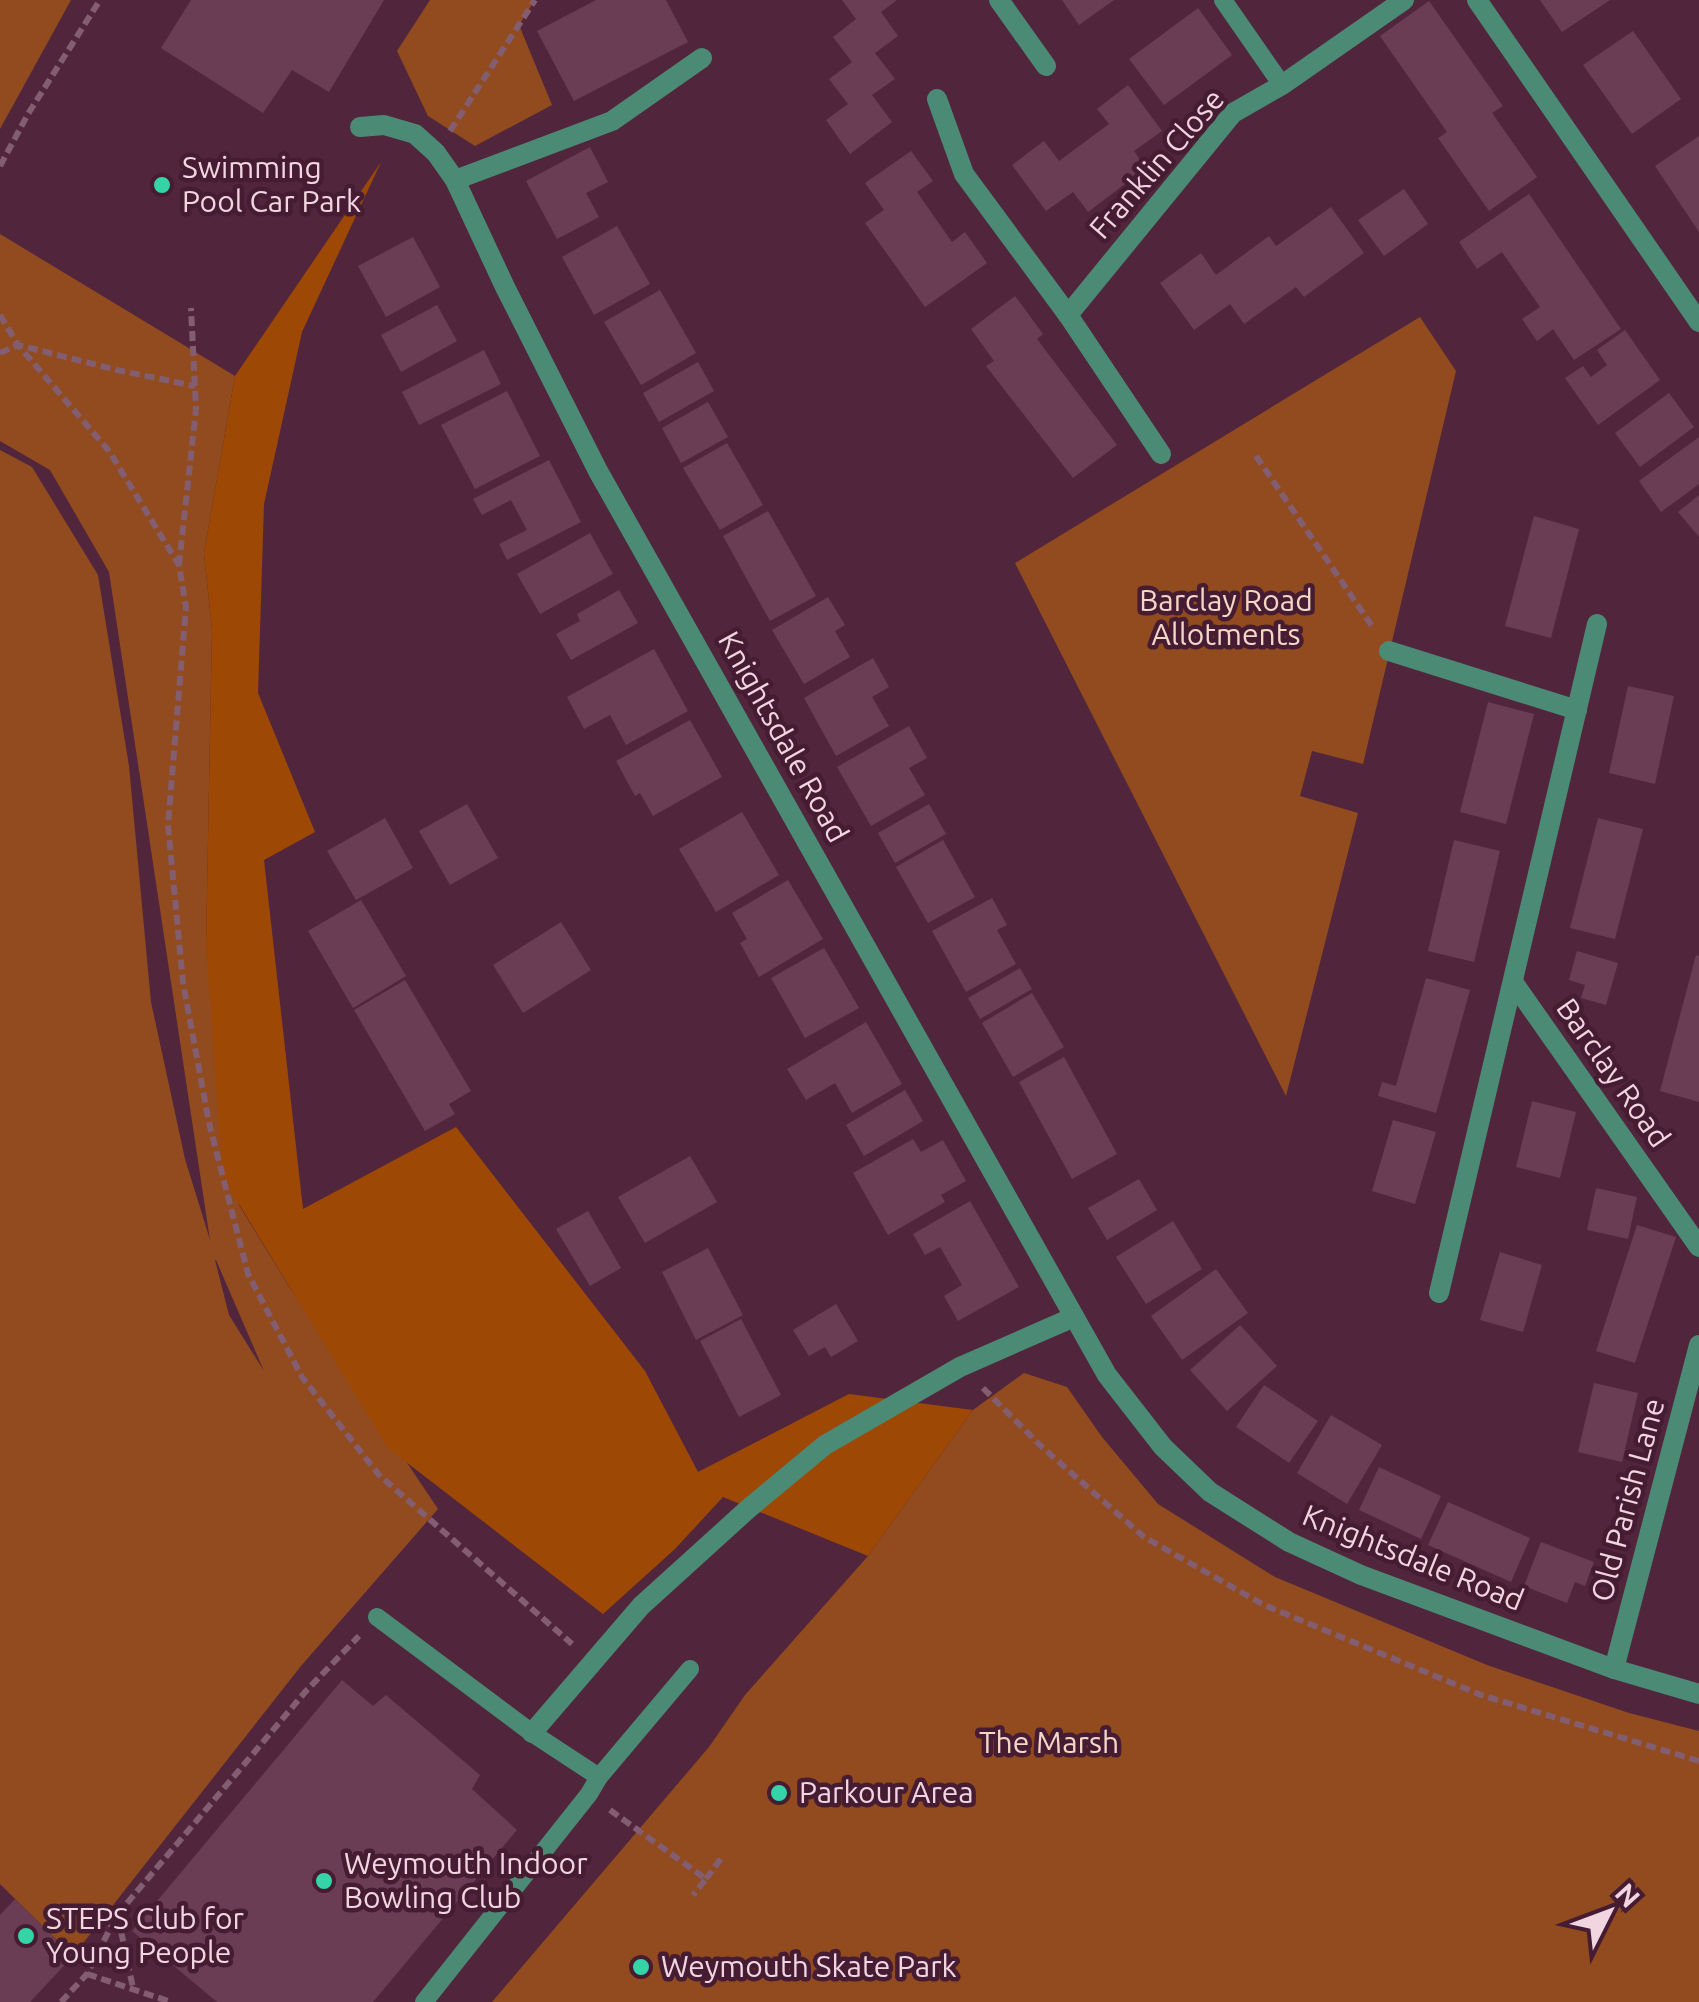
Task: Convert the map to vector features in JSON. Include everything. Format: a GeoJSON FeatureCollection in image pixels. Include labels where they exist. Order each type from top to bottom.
{"type":"FeatureCollection","features":[{"type":"Feature","properties":{"kind":"street"},"geometry":{"type":"LineString","coordinates":[[999,0],[1046,66]]}},
{"type":"Feature","properties":{"kind":"street","name":"Franklin Close"},"geometry":{"type":"LineString","coordinates":[[1068,315],[1233,113],[1282,85],[1404,0]]}},
{"type":"Feature","properties":{"kind":"street"},"geometry":{"type":"LineString","coordinates":[[1477,0],[1699,322]]}},
{"type":"Feature","properties":{"kind":"street"},"geometry":{"type":"LineString","coordinates":[[456,180],[612,121],[702,58]]}},
{"type":"Feature","properties":{"kind":"street"},"geometry":{"type":"LineString","coordinates":[[936,99],[964,174],[1068,315],[1161,454]]}},
{"type":"Feature","properties":{"kind":"street","name":"Knightsdale Road"},"geometry":{"type":"LineString","coordinates":[[360,126],[384,125],[416,134],[456,180],[598,471],[1107,1375],[1163,1447],[1210,1492],[1289,1542],[1361,1575],[1614,1670],[1699,1694]]}},
{"type":"Feature","properties":{"kind":"street","name":"Barclay Road"},"geometry":{"type":"LineString","coordinates":[[1440,1294],[1597,624]]}},
{"type":"Feature","properties":{"kind":"street"},"geometry":{"type":"LineString","coordinates":[[1389,651],[1577,710]]}},
{"type":"Feature","properties":{"kind":"street","name":"Barclay Road"},"geometry":{"type":"LineString","coordinates":[[1513,982],[1699,1247]]}},
{"type":"Feature","properties":{"kind":"street"},"geometry":{"type":"LineString","coordinates":[[532,1733],[640,1606],[825,1445],[960,1366],[1074,1316]]}},
{"type":"Feature","properties":{"kind":"street","name":"Old Parish Lane"},"geometry":{"type":"LineString","coordinates":[[1614,1670],[1699,1345]]}},
{"type":"Feature","properties":{"kind":"lane"},"geometry":{"type":"LineString","coordinates":[[1223,0],[1282,85]]}},
{"type":"Feature","properties":{"kind":"lane"},"geometry":{"type":"LineString","coordinates":[[377,1617],[532,1733],[599,1777]]}},
{"type":"Feature","properties":{"kind":"lane"},"geometry":{"type":"LineString","coordinates":[[424,2002],[599,1777],[690,1668]]}},
{"type":"Feature","properties":{"kind":"path"},"geometry":{"type":"LineString","coordinates":[[0,166],[100,0]]}},
{"type":"Feature","properties":{"kind":"path"},"geometry":{"type":"LineString","coordinates":[[436,153],[535,0]]}},
{"type":"Feature","properties":{"kind":"path"},"geometry":{"type":"LineString","coordinates":[[191,308],[196,409],[179,566],[186,608],[168,825],[183,983],[208,1123],[248,1274],[302,1377],[379,1475],[594,1663]]}},
{"type":"Feature","properties":{"kind":"path"},"geometry":{"type":"LineString","coordinates":[[0,315],[18,345],[109,451],[179,566]]}},
{"type":"Feature","properties":{"kind":"path"},"geometry":{"type":"LineString","coordinates":[[0,353],[18,345],[195,386]]}},
{"type":"Feature","properties":{"kind":"path"},"geometry":{"type":"LineString","coordinates":[[1256,456],[1389,651]]}},
{"type":"Feature","properties":{"kind":"path"},"geometry":{"type":"LineString","coordinates":[[960,1366],[1042,1446],[1144,1536],[1264,1605],[1481,1695],[1699,1760]]}},
{"type":"Feature","properties":{"kind":"path"},"geometry":{"type":"LineString","coordinates":[[62,2002],[87,1974],[117,1915],[306,1691],[377,1617]]}},
{"type":"Feature","properties":{"kind":"path"},"geometry":{"type":"LineString","coordinates":[[589,1794],[706,1879]]}},
{"type":"Feature","properties":{"kind":"path"},"geometry":{"type":"LineString","coordinates":[[694,1895],[722,1857]]}},
{"type":"Feature","properties":{"kind":"path"},"geometry":{"type":"LineString","coordinates":[[117,1915],[133,1989]]}},
{"type":"Feature","properties":{"kind":"path"},"geometry":{"type":"LineString","coordinates":[[87,1974],[170,2002]]}},
{"type":"Feature","properties":{"kind":"green space"},"geometry":{"type":"Polygon","coordinates":[[[0,0],[71,0],[0,129],[0,0]]]}},
{"type":"Feature","properties":{"kind":"green space"},"geometry":{"type":"Polygon","coordinates":[[[430,0],[535,0],[519,25],[552,105],[475,146],[428,116],[397,51],[430,0]]]}},
{"type":"Feature","properties":{"kind":"green space"},"geometry":{"type":"Polygon","coordinates":[[[0,234],[235,376],[204,553],[212,630],[206,947],[239,1205],[438,1509],[301,1666],[73,1956],[0,1884],[0,450],[32,467],[98,575],[129,766],[151,1002],[185,1159],[210,1240],[109,572],[50,470],[0,441],[0,234]],[[216,1260],[229,1315],[264,1371],[216,1260]]]}},
{"type":"Feature","properties":{"kind":"green space","name":"Barclay Road Allotments"},"geometry":{"type":"Polygon","coordinates":[[[1420,317],[1456,371],[1363,764],[1312,751],[1300,796],[1358,813],[1286,1096],[1015,563],[1420,317]]]}},
{"type":"Feature","properties":{"kind":"green space","name":"The Marsh"},"geometry":{"type":"Polygon","coordinates":[[[1024,1373],[1067,1387],[1102,1437],[1158,1504],[1275,1577],[1487,1665],[1629,1713],[1699,1731],[1699,2002],[492,2002],[709,1747],[745,1695],[868,1556],[973,1410],[1024,1373]]]}},
{"type":"Feature","properties":{"kind":"shaded area"},"geometry":{"type":"Polygon","coordinates":[[[381,162],[302,332],[264,504],[258,693],[315,832],[264,860],[303,1209],[456,1127],[645,1371],[698,1472],[849,1394],[973,1410],[868,1556],[723,1497],[675,1549],[603,1614],[388,1448],[223,1178],[206,947],[212,630],[204,553],[235,376],[381,162]]]}},
{"type":"Feature","properties":{"kind":"building"},"geometry":{"type":"Polygon","coordinates":[[[191,0],[384,0],[329,92],[292,70],[263,113],[161,48],[191,0]]]}},
{"type":"Feature","properties":{"kind":"building"},"geometry":{"type":"Polygon","coordinates":[[[596,0],[666,0],[688,42],[574,101],[537,31],[596,0]]]}},
{"type":"Feature","properties":{"kind":"building"},"geometry":{"type":"Polygon","coordinates":[[[842,0],[897,0],[881,12],[898,36],[875,53],[895,79],[872,95],[892,122],[850,154],[826,120],[848,104],[829,79],[852,62],[833,37],[856,19],[842,0]]]}},
{"type":"Feature","properties":{"kind":"building"},"geometry":{"type":"Polygon","coordinates":[[[1062,0],[1114,0],[1079,25],[1062,0]]]}},
{"type":"Feature","properties":{"kind":"building"},"geometry":{"type":"Polygon","coordinates":[[[1540,0],[1610,0],[1562,32],[1540,0]]]}},
{"type":"Feature","properties":{"kind":"building"},"geometry":{"type":"Polygon","coordinates":[[[1429,1],[1503,106],[1492,113],[1537,177],[1489,211],[1438,138],[1447,132],[1380,36],[1429,1]]]}},
{"type":"Feature","properties":{"kind":"building"},"geometry":{"type":"Polygon","coordinates":[[[1198,8],[1232,55],[1164,105],[1129,59],[1198,8]]]}},
{"type":"Feature","properties":{"kind":"building"},"geometry":{"type":"Polygon","coordinates":[[[1633,31],[1681,99],[1632,134],[1583,65],[1633,31]]]}},
{"type":"Feature","properties":{"kind":"building"},"geometry":{"type":"Polygon","coordinates":[[[1128,85],[1162,131],[1134,151],[1146,168],[1088,212],[1073,192],[1046,211],[1012,165],[1044,141],[1059,161],[1109,124],[1097,109],[1128,85]]]}},
{"type":"Feature","properties":{"kind":"building"},"geometry":{"type":"Polygon","coordinates":[[[1699,136],[1699,232],[1655,166],[1699,136]]]}},
{"type":"Feature","properties":{"kind":"building"},"geometry":{"type":"Polygon","coordinates":[[[590,147],[608,182],[586,193],[599,217],[557,239],[526,181],[590,147]]]}},
{"type":"Feature","properties":{"kind":"building"},"geometry":{"type":"Polygon","coordinates":[[[911,151],[933,181],[917,192],[952,242],[965,232],[987,263],[925,307],[865,223],[884,210],[865,183],[911,151]]]}},
{"type":"Feature","properties":{"kind":"building"},"geometry":{"type":"Polygon","coordinates":[[[1404,189],[1428,224],[1384,256],[1358,220],[1404,189]]]}},
{"type":"Feature","properties":{"kind":"building"},"geometry":{"type":"Polygon","coordinates":[[[1529,194],[1621,329],[1574,360],[1553,329],[1537,341],[1522,319],[1540,307],[1502,252],[1477,269],[1459,242],[1529,194]]]}},
{"type":"Feature","properties":{"kind":"building"},"geometry":{"type":"Polygon","coordinates":[[[1331,207],[1364,253],[1304,297],[1296,287],[1244,324],[1230,304],[1194,330],[1160,283],[1201,253],[1216,275],[1269,236],[1276,246],[1331,207]]]}},
{"type":"Feature","properties":{"kind":"building"},"geometry":{"type":"Polygon","coordinates":[[[617,226],[650,284],[594,315],[562,257],[617,226]]]}},
{"type":"Feature","properties":{"kind":"building"},"geometry":{"type":"Polygon","coordinates":[[[413,237],[440,287],[386,317],[358,266],[413,237]]]}},
{"type":"Feature","properties":{"kind":"building"},"geometry":{"type":"Polygon","coordinates":[[[660,290],[696,353],[641,385],[604,322],[660,290]]]}},
{"type":"Feature","properties":{"kind":"building"},"geometry":{"type":"Polygon","coordinates":[[[1015,296],[1043,334],[1037,339],[1117,445],[1073,478],[986,366],[994,361],[971,329],[1015,296]]]}},
{"type":"Feature","properties":{"kind":"building"},"geometry":{"type":"Polygon","coordinates":[[[437,305],[457,341],[401,372],[381,335],[437,305]]]}},
{"type":"Feature","properties":{"kind":"building"},"geometry":{"type":"Polygon","coordinates":[[[1625,330],[1660,380],[1598,425],[1565,378],[1583,366],[1591,377],[1607,365],[1597,350],[1625,330]]]}},
{"type":"Feature","properties":{"kind":"building"},"geometry":{"type":"Polygon","coordinates":[[[484,350],[501,384],[419,425],[402,392],[484,350]]]}},
{"type":"Feature","properties":{"kind":"building"},"geometry":{"type":"Polygon","coordinates":[[[698,362],[714,391],[659,422],[643,393],[698,362]]]}},
{"type":"Feature","properties":{"kind":"building"},"geometry":{"type":"Polygon","coordinates":[[[507,391],[540,456],[475,489],[441,425],[507,391]]]}},
{"type":"Feature","properties":{"kind":"building"},"geometry":{"type":"Polygon","coordinates":[[[1669,393],[1694,427],[1640,467],[1615,433],[1669,393]]]}},
{"type":"Feature","properties":{"kind":"building"},"geometry":{"type":"Polygon","coordinates":[[[708,402],[728,437],[681,463],[662,428],[708,402]]]}},
{"type":"Feature","properties":{"kind":"building"},"geometry":{"type":"Polygon","coordinates":[[[1699,437],[1699,484],[1661,512],[1639,481],[1699,437]]]}},
{"type":"Feature","properties":{"kind":"building"},"geometry":{"type":"Polygon","coordinates":[[[727,443],[763,505],[720,530],[683,468],[727,443]]]}},
{"type":"Feature","properties":{"kind":"building"},"geometry":{"type":"Polygon","coordinates":[[[549,460],[581,522],[507,560],[499,544],[527,530],[511,500],[482,515],[473,499],[549,460]]]}},
{"type":"Feature","properties":{"kind":"building"},"geometry":{"type":"Polygon","coordinates":[[[1699,495],[1699,537],[1678,512],[1699,495]]]}},
{"type":"Feature","properties":{"kind":"building"},"geometry":{"type":"Polygon","coordinates":[[[768,511],[816,596],[770,621],[723,536],[768,511]]]}},
{"type":"Feature","properties":{"kind":"building"},"geometry":{"type":"Polygon","coordinates":[[[1534,516],[1579,529],[1551,638],[1505,626],[1534,516]]]}},
{"type":"Feature","properties":{"kind":"building"},"geometry":{"type":"Polygon","coordinates":[[[590,533],[613,574],[540,614],[517,574],[590,533]]]}},
{"type":"Feature","properties":{"kind":"building"},"geometry":{"type":"Polygon","coordinates":[[[619,590],[638,623],[571,660],[556,634],[580,621],[577,614],[619,590]]]}},
{"type":"Feature","properties":{"kind":"building"},"geometry":{"type":"Polygon","coordinates":[[[828,597],[845,625],[835,631],[850,657],[804,684],[772,630],[828,597]]]}},
{"type":"Feature","properties":{"kind":"building"},"geometry":{"type":"Polygon","coordinates":[[[654,649],[688,711],[626,745],[610,715],[584,729],[567,697],[654,649]]]}},
{"type":"Feature","properties":{"kind":"building"},"geometry":{"type":"Polygon","coordinates":[[[873,658],[889,687],[872,697],[889,726],[836,756],[804,698],[873,658]]]}},
{"type":"Feature","properties":{"kind":"building"},"geometry":{"type":"Polygon","coordinates":[[[1628,686],[1674,696],[1655,784],[1609,773],[1628,686]]]}},
{"type":"Feature","properties":{"kind":"building"},"geometry":{"type":"Polygon","coordinates":[[[1488,702],[1534,714],[1506,824],[1460,812],[1488,702]]]}},
{"type":"Feature","properties":{"kind":"building"},"geometry":{"type":"Polygon","coordinates":[[[690,720],[722,777],[653,816],[640,793],[635,796],[616,761],[690,720]]]}},
{"type":"Feature","properties":{"kind":"building"},"geometry":{"type":"Polygon","coordinates":[[[909,726],[927,758],[909,768],[925,795],[871,826],[837,767],[909,726]]]}},
{"type":"Feature","properties":{"kind":"building"},"geometry":{"type":"Polygon","coordinates":[[[467,804],[498,858],[450,885],[419,831],[467,804]]]}},
{"type":"Feature","properties":{"kind":"building"},"geometry":{"type":"Polygon","coordinates":[[[929,804],[946,834],[895,863],[878,833],[929,804]]]}},
{"type":"Feature","properties":{"kind":"building"},"geometry":{"type":"Polygon","coordinates":[[[742,812],[779,875],[716,912],[679,849],[742,812]]]}},
{"type":"Feature","properties":{"kind":"building"},"geometry":{"type":"Polygon","coordinates":[[[385,818],[413,868],[356,900],[327,851],[385,818]]]}},
{"type":"Feature","properties":{"kind":"building"},"geometry":{"type":"Polygon","coordinates":[[[1598,818],[1643,829],[1615,939],[1570,928],[1598,818]]]}},
{"type":"Feature","properties":{"kind":"building"},"geometry":{"type":"Polygon","coordinates":[[[943,840],[975,897],[928,923],[896,867],[943,840]]]}},
{"type":"Feature","properties":{"kind":"building"},"geometry":{"type":"Polygon","coordinates":[[[1454,840],[1500,851],[1474,962],[1428,951],[1454,840]]]}},
{"type":"Feature","properties":{"kind":"building"},"geometry":{"type":"Polygon","coordinates":[[[788,880],[823,939],[759,977],[740,943],[747,939],[732,913],[788,880]]]}},
{"type":"Feature","properties":{"kind":"building"},"geometry":{"type":"Polygon","coordinates":[[[992,898],[1007,925],[997,930],[1016,964],[966,992],[932,931],[992,898]]]}},
{"type":"Feature","properties":{"kind":"building"},"geometry":{"type":"Polygon","coordinates":[[[361,900],[406,976],[353,1008],[308,931],[361,900]]]}},
{"type":"Feature","properties":{"kind":"building"},"geometry":{"type":"Polygon","coordinates":[[[561,922],[591,970],[523,1013],[493,965],[561,922]]]}},
{"type":"Feature","properties":{"kind":"building"},"geometry":{"type":"Polygon","coordinates":[[[824,948],[859,1008],[805,1038],[771,978],[824,948]]]}},
{"type":"Feature","properties":{"kind":"building"},"geometry":{"type":"Polygon","coordinates":[[[1577,951],[1618,963],[1606,1005],[1581,998],[1585,985],[1569,980],[1577,951]]]}},
{"type":"Feature","properties":{"kind":"building"},"geometry":{"type":"Polygon","coordinates":[[[1696,955],[1699,956],[1699,1102],[1660,1091],[1696,955]]]}},
{"type":"Feature","properties":{"kind":"building"},"geometry":{"type":"Polygon","coordinates":[[[1020,968],[1032,989],[980,1019],[968,998],[1020,968]]]}},
{"type":"Feature","properties":{"kind":"building"},"geometry":{"type":"Polygon","coordinates":[[[1426,978],[1470,990],[1436,1113],[1378,1096],[1382,1082],[1396,1086],[1426,978]]]}},
{"type":"Feature","properties":{"kind":"building"},"geometry":{"type":"Polygon","coordinates":[[[405,980],[471,1091],[449,1104],[455,1114],[425,1131],[354,1010],[405,980]]]}},
{"type":"Feature","properties":{"kind":"building"},"geometry":{"type":"Polygon","coordinates":[[[1032,993],[1064,1047],[1013,1077],[982,1023],[1032,993]]]}},
{"type":"Feature","properties":{"kind":"building"},"geometry":{"type":"Polygon","coordinates":[[[866,1022],[902,1084],[852,1113],[835,1083],[806,1100],[787,1069],[866,1022]]]}},
{"type":"Feature","properties":{"kind":"building"},"geometry":{"type":"Polygon","coordinates":[[[1064,1057],[1117,1154],[1072,1179],[1019,1082],[1064,1057]]]}},
{"type":"Feature","properties":{"kind":"building"},"geometry":{"type":"Polygon","coordinates":[[[905,1090],[923,1121],[864,1156],[846,1125],[905,1090]]]}},
{"type":"Feature","properties":{"kind":"building"},"geometry":{"type":"Polygon","coordinates":[[[1532,1101],[1576,1112],[1560,1178],[1516,1167],[1532,1101]]]}},
{"type":"Feature","properties":{"kind":"building"},"geometry":{"type":"Polygon","coordinates":[[[1393,1120],[1436,1132],[1415,1204],[1372,1191],[1393,1120]]]}},
{"type":"Feature","properties":{"kind":"building"},"geometry":{"type":"Polygon","coordinates":[[[913,1139],[921,1152],[943,1140],[966,1181],[941,1195],[945,1202],[888,1235],[853,1173],[913,1139]]]}},
{"type":"Feature","properties":{"kind":"building"},"geometry":{"type":"Polygon","coordinates":[[[690,1156],[717,1202],[645,1243],[618,1197],[690,1156]]]}},
{"type":"Feature","properties":{"kind":"building"},"geometry":{"type":"Polygon","coordinates":[[[1139,1179],[1157,1210],[1107,1240],[1088,1208],[1139,1179]]]}},
{"type":"Feature","properties":{"kind":"building"},"geometry":{"type":"Polygon","coordinates":[[[1596,1188],[1637,1197],[1628,1239],[1587,1230],[1596,1188]]]}},
{"type":"Feature","properties":{"kind":"building"},"geometry":{"type":"Polygon","coordinates":[[[970,1201],[1019,1287],[958,1321],[944,1296],[962,1285],[940,1247],[925,1255],[913,1234],[970,1201]]]}},
{"type":"Feature","properties":{"kind":"building"},"geometry":{"type":"Polygon","coordinates":[[[588,1211],[621,1268],[590,1286],[556,1229],[588,1211]]]}},
{"type":"Feature","properties":{"kind":"building"},"geometry":{"type":"Polygon","coordinates":[[[1173,1221],[1202,1269],[1146,1304],[1116,1257],[1173,1221]]]}},
{"type":"Feature","properties":{"kind":"building"},"geometry":{"type":"Polygon","coordinates":[[[1637,1225],[1676,1237],[1635,1363],[1596,1351],[1637,1225]]]}},
{"type":"Feature","properties":{"kind":"building"},"geometry":{"type":"Polygon","coordinates":[[[708,1248],[743,1315],[696,1340],[662,1272],[708,1248]]]}},
{"type":"Feature","properties":{"kind":"building"},"geometry":{"type":"Polygon","coordinates":[[[1500,1252],[1542,1265],[1523,1332],[1480,1320],[1500,1252]]]}},
{"type":"Feature","properties":{"kind":"building"},"geometry":{"type":"Polygon","coordinates":[[[1216,1269],[1248,1313],[1182,1360],[1151,1316],[1216,1269]]]}},
{"type":"Feature","properties":{"kind":"building"},"geometry":{"type":"Polygon","coordinates":[[[836,1304],[858,1341],[831,1357],[825,1347],[809,1356],[793,1330],[836,1304]]]}},
{"type":"Feature","properties":{"kind":"building"},"geometry":{"type":"Polygon","coordinates":[[[741,1319],[781,1395],[739,1417],[700,1341],[741,1319]]]}},
{"type":"Feature","properties":{"kind":"building"},"geometry":{"type":"Polygon","coordinates":[[[1240,1325],[1277,1366],[1227,1411],[1190,1370],[1240,1325]]]}},
{"type":"Feature","properties":{"kind":"building"},"geometry":{"type":"Polygon","coordinates":[[[1594,1383],[1638,1393],[1622,1462],[1578,1452],[1594,1383]]]}},
{"type":"Feature","properties":{"kind":"building"},"geometry":{"type":"Polygon","coordinates":[[[1264,1385],[1318,1421],[1289,1463],[1236,1427],[1264,1385]]]}},
{"type":"Feature","properties":{"kind":"building"},"geometry":{"type":"Polygon","coordinates":[[[1331,1415],[1382,1445],[1347,1504],[1297,1473],[1331,1415]]]}},
{"type":"Feature","properties":{"kind":"building"},"geometry":{"type":"Polygon","coordinates":[[[1379,1467],[1441,1496],[1421,1539],[1359,1510],[1379,1467]]]}},
{"type":"Feature","properties":{"kind":"building"},"geometry":{"type":"Polygon","coordinates":[[[1448,1502],[1530,1538],[1511,1582],[1428,1545],[1448,1502]]]}},
{"type":"Feature","properties":{"kind":"building"},"geometry":{"type":"Polygon","coordinates":[[[1541,1542],[1594,1562],[1585,1586],[1575,1582],[1567,1603],[1524,1586],[1541,1542]]]}},
{"type":"Feature","properties":{"kind":"building","name":"Weymouth Indoor Bowling Club"},"geometry":{"type":"Polygon","coordinates":[[[342,1680],[373,1706],[386,1695],[480,1775],[472,1789],[517,1830],[373,2002],[217,2002],[132,1931],[342,1680]]]}},
{"type":"Feature","properties":{"kind":"building","name":"STEPS Club for Young People"},"geometry":{"type":"Polygon","coordinates":[[[15,1899],[73,1956],[30,2002],[0,2002],[0,1915],[15,1899]]]}},
{"type":"Feature","properties":{"kind":"place","name":"Swimming Pool Car Park"},"geometry":{"type":"Point","coordinates":[162,185]}},
{"type":"Feature","properties":{"kind":"place","name":"Parkour Area"},"geometry":{"type":"Point","coordinates":[779,1793]}},
{"type":"Feature","properties":{"kind":"place","name":"Weymouth Indoor Bowling Club"},"geometry":{"type":"Point","coordinates":[324,1881]}},
{"type":"Feature","properties":{"kind":"place","name":"STEPS Club for Young People"},"geometry":{"type":"Point","coordinates":[26,1936]}},
{"type":"Feature","properties":{"kind":"place","name":"Weymouth Skate Park"},"geometry":{"type":"Point","coordinates":[641,1967]}}]}
